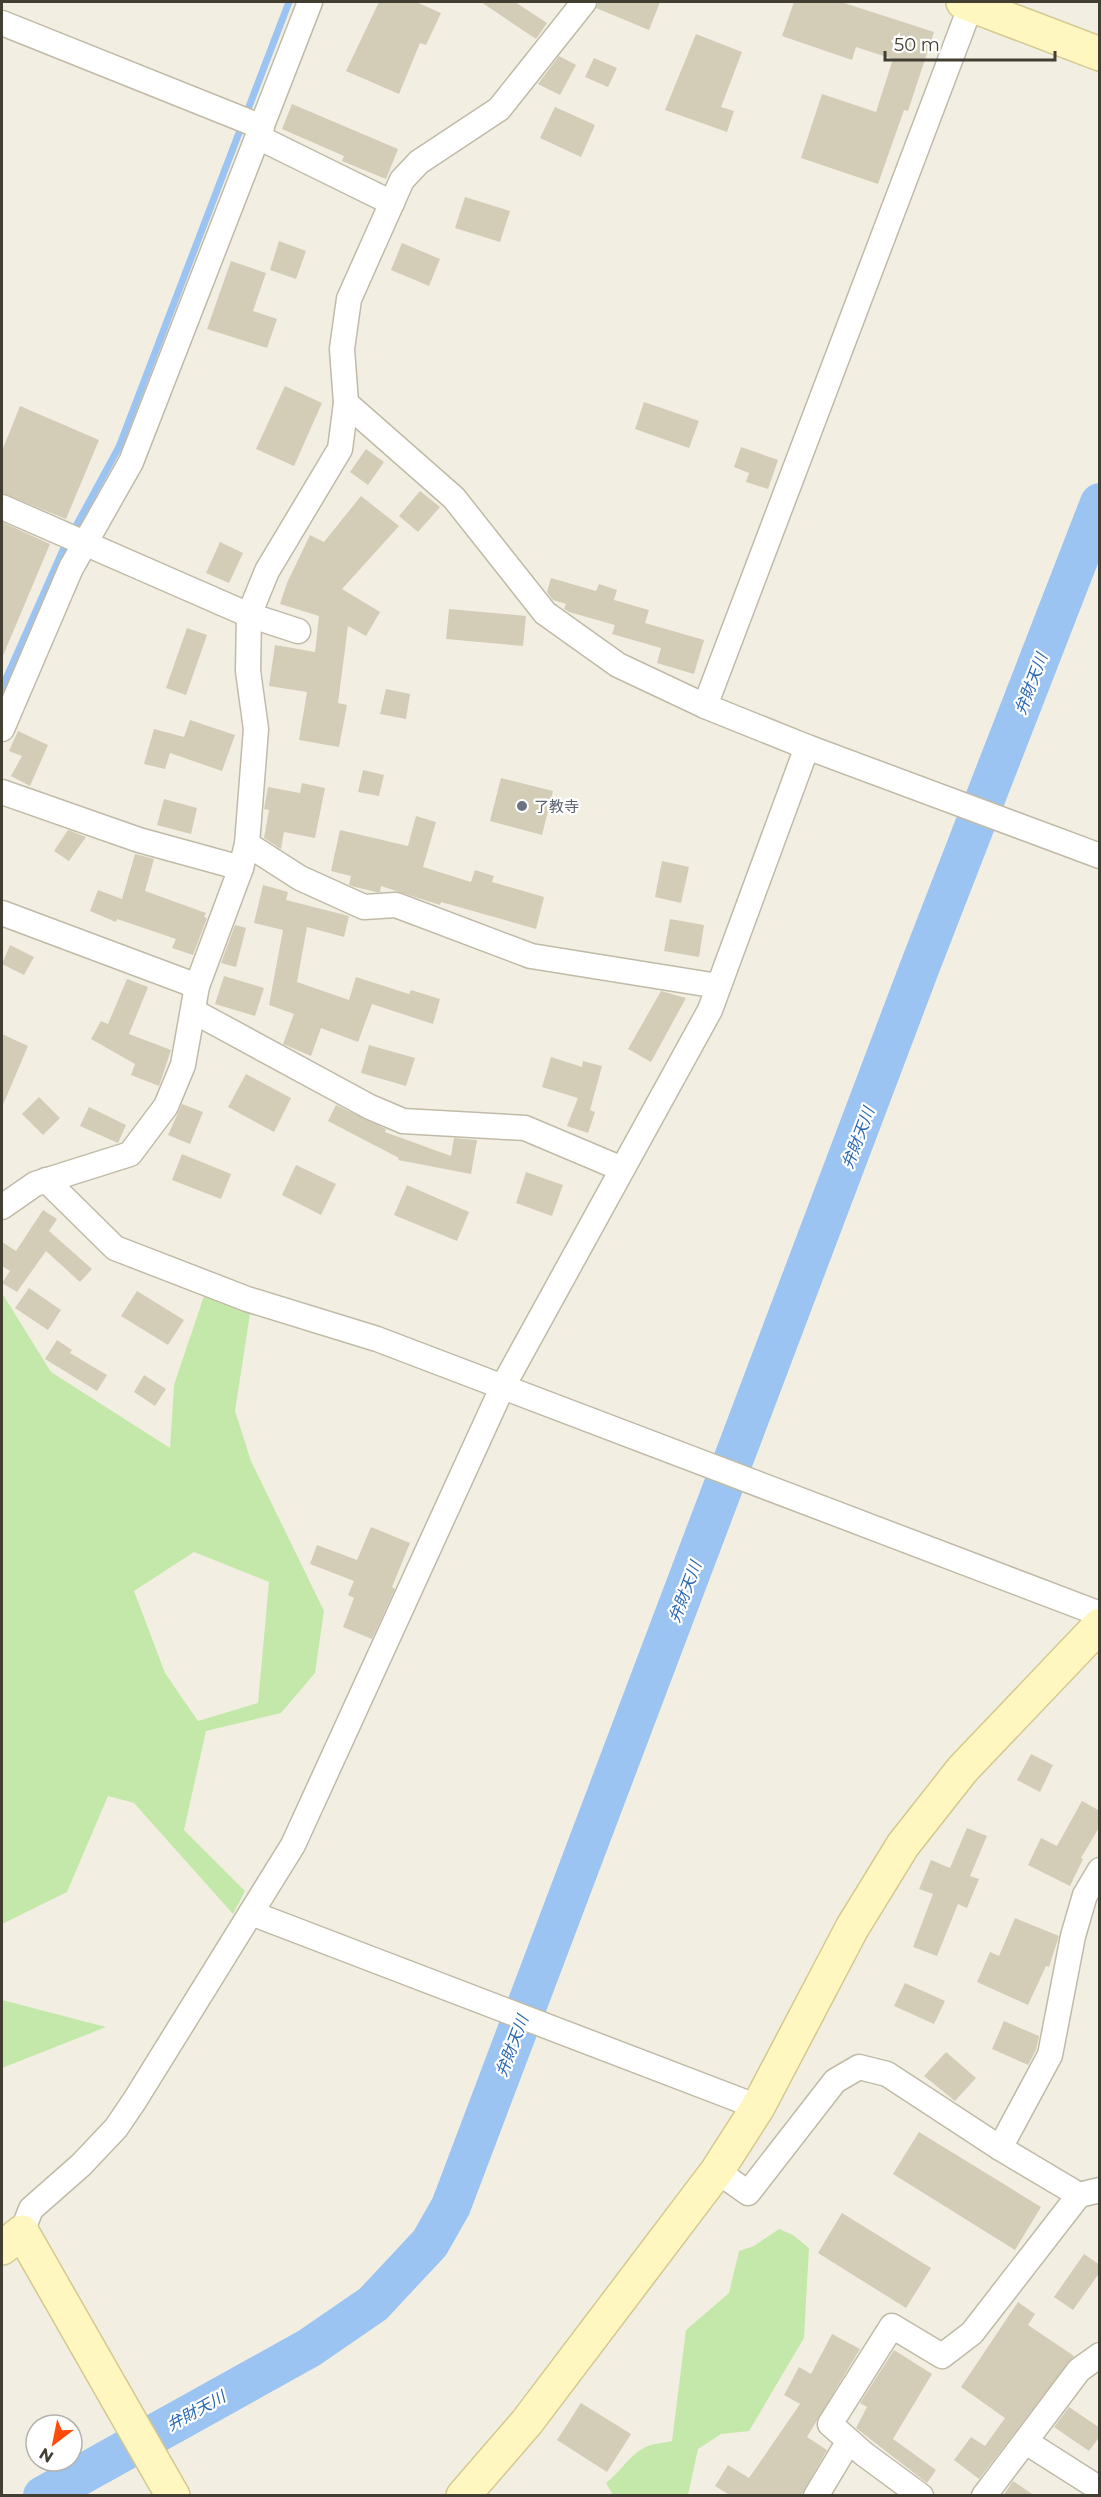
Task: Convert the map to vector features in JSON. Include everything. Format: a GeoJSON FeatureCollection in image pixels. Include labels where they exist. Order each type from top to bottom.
{"type":"FeatureCollection","features":[{"type":"Feature","properties":{"kind":"street"},"geometry":{"type":"LineString","coordinates":[[2,729],[71,568],[131,462],[310,2]]}},
{"type":"Feature","properties":{"kind":"street"},"geometry":{"type":"LineString","coordinates":[[2,1207],[35,1184],[130,1154],[166,1106],[183,1065],[197,986],[241,868],[247,844],[256,729],[248,671],[249,615],[267,571],[340,449],[346,403],[342,349],[349,299],[402,180],[419,162],[499,109],[584,2]]}},
{"type":"Feature","properties":{"kind":"street"},"geometry":{"type":"LineString","coordinates":[[705,706],[967,3],[1100,54]]}},
{"type":"Feature","properties":{"kind":"street"},"geometry":{"type":"LineString","coordinates":[[2,23],[260,132],[392,203]]}},
{"type":"Feature","properties":{"kind":"street"},"geometry":{"type":"LineString","coordinates":[[346,403],[454,498],[545,614],[618,665],[705,706],[807,747],[1100,856]]}},
{"type":"Feature","properties":{"kind":"street"},"geometry":{"type":"LineString","coordinates":[[2,507],[249,615],[298,631]]}},
{"type":"Feature","properties":{"kind":"street"},"geometry":{"type":"LineString","coordinates":[[172,2496],[12,2240],[31,2210],[81,2165],[116,2128],[293,1845],[502,1388],[710,1010],[807,747]]}},
{"type":"Feature","properties":{"kind":"street"},"geometry":{"type":"LineString","coordinates":[[2,792],[139,840],[241,868]]}},
{"type":"Feature","properties":{"kind":"street"},"geometry":{"type":"LineString","coordinates":[[247,844],[300,878],[364,907],[396,905],[531,956],[718,986]]}},
{"type":"Feature","properties":{"kind":"street"},"geometry":{"type":"LineString","coordinates":[[2,913],[197,986]]}},
{"type":"Feature","properties":{"kind":"street"},"geometry":{"type":"LineString","coordinates":[[193,1011],[403,1121],[525,1128],[622,1169]]}},
{"type":"Feature","properties":{"kind":"street"},"geometry":{"type":"LineString","coordinates":[[46,1180],[115,1248],[247,1299],[377,1339],[1100,1614]]}},
{"type":"Feature","properties":{"kind":"street"},"geometry":{"type":"LineString","coordinates":[[463,2496],[526,2422],[717,2171],[758,2107],[852,1928],[903,1845],[962,1770],[1100,1625]]}},
{"type":"Feature","properties":{"kind":"street"},"geometry":{"type":"LineString","coordinates":[[1000,2148],[1050,2055],[1073,1936],[1085,1895],[1100,1870]]}},
{"type":"Feature","properties":{"kind":"street"},"geometry":{"type":"LineString","coordinates":[[251,1913],[758,2107]]}},
{"type":"Feature","properties":{"kind":"street"},"geometry":{"type":"LineString","coordinates":[[717,2171],[748,2193],[835,2081],[859,2067],[887,2074],[1000,2148],[1089,2192],[972,2333],[942,2356],[892,2326],[830,2424],[921,2496]]}},
{"type":"Feature","properties":{"kind":"street"},"geometry":{"type":"LineString","coordinates":[[984,2496],[1079,2370],[1100,2355]]}},
{"type":"Feature","properties":{"kind":"street"},"geometry":{"type":"LineString","coordinates":[[816,2496],[849,2441]]}},
{"type":"Feature","properties":{"kind":"street"},"geometry":{"type":"LineString","coordinates":[[1026,2442],[1100,2489]]}},
{"type":"Feature","properties":{"kind":"green space"},"geometry":{"type":"Polygon","coordinates":[[[208,1284],[250,1314],[235,1411],[251,1461],[324,1611],[315,1673],[281,1713],[206,1731],[184,1830],[245,1891],[233,1914],[134,1803],[108,1796],[67,1892],[2,1924],[2,1293],[51,1372],[170,1448],[174,1385],[208,1284]],[[194,1552],[134,1591],[165,1673],[198,1721],[258,1703],[269,1582],[194,1552]]]}},
{"type":"Feature","properties":{"kind":"green space"},"geometry":{"type":"Polygon","coordinates":[[[2,2000],[106,2027],[2,2068],[2,2000]]]}},
{"type":"Feature","properties":{"kind":"green space"},"geometry":{"type":"Polygon","coordinates":[[[779,2229],[793,2235],[809,2248],[804,2338],[749,2431],[721,2434],[698,2449],[688,2495],[613,2495],[606,2483],[631,2458],[648,2446],[672,2441],[686,2330],[729,2293],[739,2251],[754,2246],[779,2229]]]}},
{"type":"Feature","properties":{"kind":"building"},"geometry":{"type":"Polygon","coordinates":[[[379,2],[416,2],[441,13],[426,45],[420,43],[399,94],[346,71],[379,2]]]}},
{"type":"Feature","properties":{"kind":"building"},"geometry":{"type":"Polygon","coordinates":[[[481,2],[515,2],[547,23],[536,39],[481,2]]]}},
{"type":"Feature","properties":{"kind":"building"},"geometry":{"type":"Polygon","coordinates":[[[598,2],[660,2],[649,30],[596,8],[598,2]]]}},
{"type":"Feature","properties":{"kind":"building"},"geometry":{"type":"Polygon","coordinates":[[[794,2],[841,2],[934,32],[908,111],[904,110],[878,184],[801,158],[822,94],[876,112],[893,59],[856,47],[852,60],[782,36],[794,2]]]}},
{"type":"Feature","properties":{"kind":"building"},"geometry":{"type":"Polygon","coordinates":[[[696,34],[742,52],[721,107],[734,111],[727,132],[665,110],[696,34]]]}},
{"type":"Feature","properties":{"kind":"building"},"geometry":{"type":"Polygon","coordinates":[[[559,56],[576,65],[560,95],[538,84],[559,56]]]}},
{"type":"Feature","properties":{"kind":"building"},"geometry":{"type":"Polygon","coordinates":[[[594,58],[617,68],[608,87],[585,77],[594,58]]]}},
{"type":"Feature","properties":{"kind":"building"},"geometry":{"type":"Polygon","coordinates":[[[292,104],[398,149],[386,179],[342,161],[344,156],[282,129],[292,104]]]}},
{"type":"Feature","properties":{"kind":"building"},"geometry":{"type":"Polygon","coordinates":[[[555,107],[595,125],[581,157],[540,138],[555,107]]]}},
{"type":"Feature","properties":{"kind":"building"},"geometry":{"type":"Polygon","coordinates":[[[465,197],[510,211],[500,242],[455,228],[465,197]]]}},
{"type":"Feature","properties":{"kind":"building"},"geometry":{"type":"Polygon","coordinates":[[[279,241],[306,251],[296,279],[270,270],[279,241]]]}},
{"type":"Feature","properties":{"kind":"building"},"geometry":{"type":"Polygon","coordinates":[[[402,243],[440,259],[429,286],[391,270],[402,243]]]}},
{"type":"Feature","properties":{"kind":"building"},"geometry":{"type":"Polygon","coordinates":[[[231,261],[266,273],[253,311],[277,319],[267,348],[207,329],[231,261]]]}},
{"type":"Feature","properties":{"kind":"building"},"geometry":{"type":"Polygon","coordinates":[[[285,386],[322,403],[294,466],[256,449],[285,386]]]}},
{"type":"Feature","properties":{"kind":"building"},"geometry":{"type":"Polygon","coordinates":[[[644,402],[699,421],[689,448],[635,429],[644,402]]]}},
{"type":"Feature","properties":{"kind":"building"},"geometry":{"type":"Polygon","coordinates":[[[20,406],[99,440],[66,519],[2,493],[2,451],[20,406]]]}},
{"type":"Feature","properties":{"kind":"building"},"geometry":{"type":"Polygon","coordinates":[[[741,447],[778,460],[768,489],[746,482],[749,473],[734,467],[741,447]]]}},
{"type":"Feature","properties":{"kind":"building"},"geometry":{"type":"Polygon","coordinates":[[[366,449],[384,462],[368,485],[350,472],[366,449]]]}},
{"type":"Feature","properties":{"kind":"building"},"geometry":{"type":"Polygon","coordinates":[[[420,491],[440,507],[418,532],[399,516],[420,491]]]}},
{"type":"Feature","properties":{"kind":"building"},"geometry":{"type":"Polygon","coordinates":[[[361,496],[399,526],[342,589],[380,612],[366,636],[348,626],[338,703],[347,705],[339,747],[299,740],[307,692],[269,686],[275,645],[315,652],[319,616],[280,604],[287,583],[310,535],[324,542],[361,496]]]}},
{"type":"Feature","properties":{"kind":"building"},"geometry":{"type":"Polygon","coordinates":[[[2,522],[50,544],[2,658],[2,522]]]}},
{"type":"Feature","properties":{"kind":"building"},"geometry":{"type":"Polygon","coordinates":[[[220,542],[243,553],[229,583],[206,573],[220,542]]]}},
{"type":"Feature","properties":{"kind":"building"},"geometry":{"type":"Polygon","coordinates":[[[551,578],[596,591],[599,584],[617,590],[614,600],[649,610],[645,623],[704,640],[694,674],[657,663],[661,648],[612,634],[615,625],[564,609],[566,604],[553,600],[547,592],[551,578]]]}},
{"type":"Feature","properties":{"kind":"building"},"geometry":{"type":"Polygon","coordinates":[[[449,609],[526,616],[523,646],[446,639],[449,609]]]}},
{"type":"Feature","properties":{"kind":"building"},"geometry":{"type":"Polygon","coordinates":[[[187,628],[207,635],[186,695],[166,688],[187,628]]]}},
{"type":"Feature","properties":{"kind":"building"},"geometry":{"type":"Polygon","coordinates":[[[386,689],[410,694],[406,719],[380,714],[386,689]]]}},
{"type":"Feature","properties":{"kind":"building"},"geometry":{"type":"Polygon","coordinates":[[[190,720],[235,735],[222,771],[170,753],[165,769],[144,764],[154,729],[184,737],[190,720]]]}},
{"type":"Feature","properties":{"kind":"building"},"geometry":{"type":"Polygon","coordinates":[[[18,731],[48,745],[30,786],[11,776],[22,756],[9,751],[18,731]]]}},
{"type":"Feature","properties":{"kind":"building"},"geometry":{"type":"Polygon","coordinates":[[[363,770],[384,775],[379,796],[358,792],[363,770]]]}},
{"type":"Feature","properties":{"kind":"building","name":"了教寺"},"geometry":{"type":"Polygon","coordinates":[[[501,778],[553,791],[542,835],[490,821],[501,778]]]}},
{"type":"Feature","properties":{"kind":"building"},"geometry":{"type":"Polygon","coordinates":[[[302,783],[325,788],[315,838],[284,832],[281,849],[264,838],[269,810],[264,809],[268,787],[300,793],[302,783]]]}},
{"type":"Feature","properties":{"kind":"building"},"geometry":{"type":"Polygon","coordinates":[[[164,799],[197,808],[191,834],[157,825],[164,799]]]}},
{"type":"Feature","properties":{"kind":"building"},"geometry":{"type":"Polygon","coordinates":[[[416,816],[436,822],[423,867],[471,882],[475,870],[494,876],[492,882],[544,897],[536,929],[441,902],[440,905],[381,886],[380,892],[355,887],[349,885],[351,876],[331,871],[340,830],[408,846],[416,816]]]}},
{"type":"Feature","properties":{"kind":"building"},"geometry":{"type":"Polygon","coordinates":[[[68,830],[86,837],[69,861],[54,851],[68,830]]]}},
{"type":"Feature","properties":{"kind":"building"},"geometry":{"type":"Polygon","coordinates":[[[135,854],[154,859],[145,891],[206,913],[204,917],[207,918],[193,955],[172,948],[176,939],[117,919],[116,922],[90,911],[98,890],[122,899],[135,854]]]}},
{"type":"Feature","properties":{"kind":"building"},"geometry":{"type":"Polygon","coordinates":[[[662,861],[689,867],[681,903],[655,897],[662,861]]]}},
{"type":"Feature","properties":{"kind":"building"},"geometry":{"type":"Polygon","coordinates":[[[263,885],[288,892],[286,900],[349,916],[344,937],[307,927],[297,982],[349,1000],[356,977],[409,994],[411,990],[440,999],[433,1024],[372,1004],[358,1042],[321,1028],[311,1056],[283,1044],[294,1014],[269,1005],[283,930],[254,923],[263,885]]]}},
{"type":"Feature","properties":{"kind":"building"},"geometry":{"type":"Polygon","coordinates":[[[670,919],[704,925],[699,957],[664,951],[670,919]]]}},
{"type":"Feature","properties":{"kind":"building"},"geometry":{"type":"Polygon","coordinates":[[[235,925],[246,928],[236,967],[221,963],[235,925]]]}},
{"type":"Feature","properties":{"kind":"building"},"geometry":{"type":"Polygon","coordinates":[[[10,945],[34,957],[24,975],[2,964],[10,945]]]}},
{"type":"Feature","properties":{"kind":"building"},"geometry":{"type":"Polygon","coordinates":[[[224,976],[264,988],[255,1016],[215,1004],[224,976]]]}},
{"type":"Feature","properties":{"kind":"building"},"geometry":{"type":"Polygon","coordinates":[[[127,979],[148,987],[129,1034],[171,1050],[159,1086],[131,1075],[135,1064],[91,1039],[101,1021],[108,1024],[127,979]]]}},
{"type":"Feature","properties":{"kind":"building"},"geometry":{"type":"Polygon","coordinates":[[[661,991],[686,998],[651,1062],[628,1049],[661,991]]]}},
{"type":"Feature","properties":{"kind":"building"},"geometry":{"type":"Polygon","coordinates":[[[2,1034],[28,1046],[2,1107],[2,1034]]]}},
{"type":"Feature","properties":{"kind":"building"},"geometry":{"type":"Polygon","coordinates":[[[369,1045],[415,1058],[406,1086],[361,1073],[369,1045]]]}},
{"type":"Feature","properties":{"kind":"building"},"geometry":{"type":"Polygon","coordinates":[[[551,1057],[582,1067],[583,1061],[602,1066],[590,1110],[595,1112],[588,1133],[567,1126],[578,1098],[542,1087],[551,1057]]]}},
{"type":"Feature","properties":{"kind":"building"},"geometry":{"type":"Polygon","coordinates":[[[246,1074],[291,1098],[274,1132],[228,1107],[246,1074]]]}},
{"type":"Feature","properties":{"kind":"building"},"geometry":{"type":"Polygon","coordinates":[[[39,1097],[60,1118],[43,1135],[22,1114],[39,1097]]]}},
{"type":"Feature","properties":{"kind":"building"},"geometry":{"type":"Polygon","coordinates":[[[182,1104],[203,1112],[190,1144],[168,1135],[182,1104]]]}},
{"type":"Feature","properties":{"kind":"building"},"geometry":{"type":"Polygon","coordinates":[[[336,1105],[386,1129],[385,1132],[451,1156],[454,1138],[477,1140],[471,1174],[398,1160],[399,1158],[328,1121],[336,1105]]]}},
{"type":"Feature","properties":{"kind":"building"},"geometry":{"type":"Polygon","coordinates":[[[89,1107],[126,1125],[118,1143],[80,1126],[89,1107]]]}},
{"type":"Feature","properties":{"kind":"building"},"geometry":{"type":"Polygon","coordinates":[[[182,1154],[231,1174],[221,1199],[172,1180],[182,1154]]]}},
{"type":"Feature","properties":{"kind":"building"},"geometry":{"type":"Polygon","coordinates":[[[296,1165],[336,1184],[321,1215],[282,1195],[296,1165]]]}},
{"type":"Feature","properties":{"kind":"building"},"geometry":{"type":"Polygon","coordinates":[[[526,1172],[563,1185],[552,1216],[516,1203],[526,1172]]]}},
{"type":"Feature","properties":{"kind":"building"},"geometry":{"type":"Polygon","coordinates":[[[407,1185],[469,1212],[457,1241],[394,1215],[407,1185]]]}},
{"type":"Feature","properties":{"kind":"building"},"geometry":{"type":"Polygon","coordinates":[[[43,1210],[57,1219],[49,1231],[92,1269],[80,1282],[46,1251],[17,1292],[2,1283],[10,1271],[2,1266],[2,1242],[16,1251],[43,1210]]]}},
{"type":"Feature","properties":{"kind":"building"},"geometry":{"type":"Polygon","coordinates":[[[29,1288],[61,1310],[48,1330],[15,1308],[29,1288]]]}},
{"type":"Feature","properties":{"kind":"building"},"geometry":{"type":"Polygon","coordinates":[[[137,1291],[184,1320],[168,1345],[121,1316],[137,1291]]]}},
{"type":"Feature","properties":{"kind":"building"},"geometry":{"type":"Polygon","coordinates":[[[57,1340],[72,1350],[70,1353],[107,1375],[97,1391],[45,1359],[57,1340]]]}},
{"type":"Feature","properties":{"kind":"building"},"geometry":{"type":"Polygon","coordinates":[[[144,1375],[166,1389],[155,1406],[134,1392],[144,1375]]]}},
{"type":"Feature","properties":{"kind":"building"},"geometry":{"type":"Polygon","coordinates":[[[371,1527],[410,1543],[392,1587],[395,1589],[372,1639],[343,1627],[354,1598],[348,1595],[354,1581],[310,1564],[317,1545],[357,1560],[371,1527]]]}},
{"type":"Feature","properties":{"kind":"building"},"geometry":{"type":"Polygon","coordinates":[[[1031,1754],[1053,1765],[1040,1792],[1017,1780],[1031,1754]]]}},
{"type":"Feature","properties":{"kind":"building"},"geometry":{"type":"Polygon","coordinates":[[[1082,1801],[1100,1811],[1100,1826],[1081,1858],[1083,1859],[1070,1886],[1028,1865],[1041,1838],[1057,1846],[1082,1801]]]}},
{"type":"Feature","properties":{"kind":"building"},"geometry":{"type":"Polygon","coordinates":[[[967,1828],[987,1836],[970,1876],[979,1879],[967,1908],[958,1904],[937,1956],[913,1947],[933,1894],[919,1889],[931,1860],[950,1868],[967,1828]]]}},
{"type":"Feature","properties":{"kind":"building"},"geometry":{"type":"Polygon","coordinates":[[[1015,1918],[1059,1936],[1049,1967],[1046,1966],[1028,2005],[977,1982],[990,1952],[999,1956],[1015,1918]]]}},
{"type":"Feature","properties":{"kind":"building"},"geometry":{"type":"Polygon","coordinates":[[[905,1983],[945,2001],[934,2024],[894,2006],[905,1983]]]}},
{"type":"Feature","properties":{"kind":"building"},"geometry":{"type":"Polygon","coordinates":[[[1004,2021],[1039,2036],[1036,2050],[1028,2065],[992,2049],[1004,2021]]]}},
{"type":"Feature","properties":{"kind":"building"},"geometry":{"type":"Polygon","coordinates":[[[946,2052],[976,2078],[955,2101],[924,2076],[946,2052]]]}},
{"type":"Feature","properties":{"kind":"building"},"geometry":{"type":"Polygon","coordinates":[[[919,2132],[1041,2207],[1015,2250],[893,2174],[919,2132]]]}},
{"type":"Feature","properties":{"kind":"building"},"geometry":{"type":"Polygon","coordinates":[[[842,2213],[931,2268],[906,2308],[818,2253],[842,2213]]]}},
{"type":"Feature","properties":{"kind":"building"},"geometry":{"type":"Polygon","coordinates":[[[1084,2254],[1100,2265],[1100,2272],[1073,2310],[1054,2297],[1084,2254]]]}},
{"type":"Feature","properties":{"kind":"building"},"geometry":{"type":"Polygon","coordinates":[[[1018,2302],[1035,2314],[1028,2325],[1074,2356],[979,2479],[954,2460],[971,2437],[985,2446],[1005,2418],[961,2387],[1018,2302]]]}},
{"type":"Feature","properties":{"kind":"building"},"geometry":{"type":"Polygon","coordinates":[[[832,2334],[860,2349],[807,2437],[827,2450],[801,2496],[731,2496],[715,2486],[728,2465],[749,2478],[800,2404],[784,2395],[799,2367],[811,2374],[832,2334]]]}},
{"type":"Feature","properties":{"kind":"building"},"geometry":{"type":"Polygon","coordinates":[[[894,2350],[932,2374],[893,2439],[936,2470],[927,2483],[856,2428],[867,2407],[860,2403],[894,2350]]]}},
{"type":"Feature","properties":{"kind":"building"},"geometry":{"type":"Polygon","coordinates":[[[581,2403],[631,2434],[607,2472],[557,2440],[581,2403]]]}},
{"type":"Feature","properties":{"kind":"building"},"geometry":{"type":"Polygon","coordinates":[[[1069,2407],[1100,2428],[1100,2436],[1089,2451],[1054,2427],[1069,2407]]]}},
{"type":"Feature","properties":{"kind":"building"},"geometry":{"type":"Polygon","coordinates":[[[1013,2481],[1035,2496],[1003,2496],[1013,2481]]]}},
{"type":"Feature","properties":{"kind":"waterway"},"geometry":{"type":"LineString","coordinates":[[2,688],[63,550],[119,447],[289,2]]}},
{"type":"Feature","properties":{"kind":"waterway","name":"弁財天川"},"geometry":{"type":"LineString","coordinates":[[43,2496],[309,2348],[373,2304],[430,2243],[451,2206],[919,969],[1100,503]]}},
{"type":"Feature","properties":{"kind":"place","name":"了教寺"},"geometry":{"type":"Point","coordinates":[522,806]}}]}
